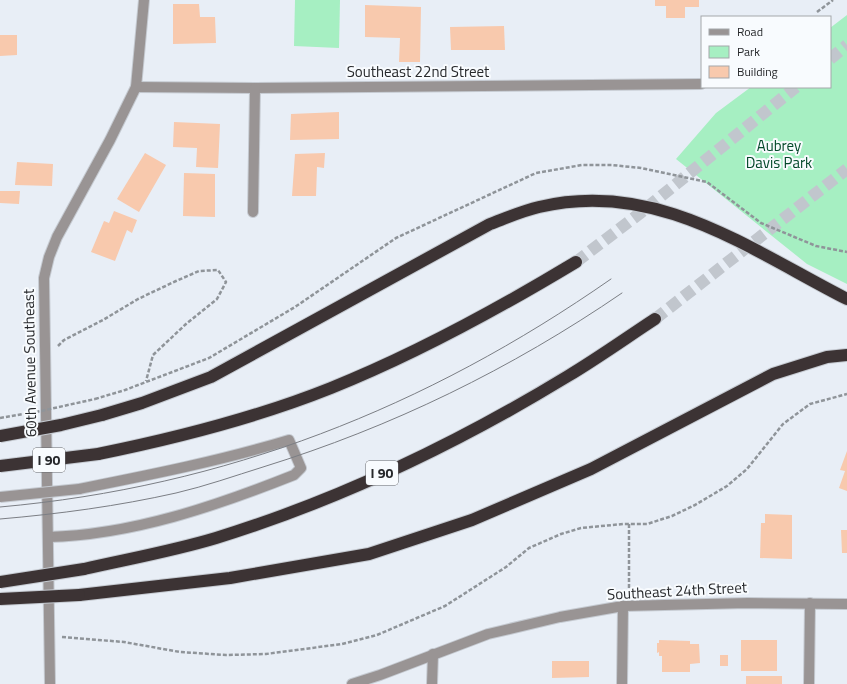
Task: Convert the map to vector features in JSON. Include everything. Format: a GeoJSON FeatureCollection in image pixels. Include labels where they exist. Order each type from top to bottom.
{"type":"FeatureCollection","features":[{"type":"Feature","properties":{"kind":"highway"},"geometry":{"type":"LineString","coordinates":[[0,436],[61,425],[102,415],[149,401],[211,377],[490,224],[539,207],[584,201],[618,201],[650,206],[722,232],[847,299]]}},
{"type":"Feature","properties":{"kind":"highway","name":"I 90"},"geometry":{"type":"LineString","coordinates":[[0,466],[98,454],[144,444],[220,425],[331,388],[399,358],[462,326],[517,297],[576,262]]}},
{"type":"Feature","properties":{"kind":"highway","name":"I 90"},"geometry":{"type":"LineString","coordinates":[[0,582],[84,569],[216,538],[317,502],[402,465],[480,427],[569,376],[655,319]]}},
{"type":"Feature","properties":{"kind":"highway"},"geometry":{"type":"LineString","coordinates":[[0,599],[79,595],[230,578],[369,554],[472,520],[591,469],[772,374],[827,357],[847,355]]}},
{"type":"Feature","properties":{"kind":"street"},"geometry":{"type":"LineString","coordinates":[[136,87],[144,0]]}},
{"type":"Feature","properties":{"kind":"street","name":"Southeast 22nd Street"},"geometry":{"type":"LineString","coordinates":[[136,87],[255,88],[701,84]]}},
{"type":"Feature","properties":{"kind":"street","name":"60th Avenue Southeast"},"geometry":{"type":"LineString","coordinates":[[50,684],[44,278],[49,256],[57,237],[110,140],[136,87]]}},
{"type":"Feature","properties":{"kind":"street"},"geometry":{"type":"LineString","coordinates":[[253,212],[255,88]]}},
{"type":"Feature","properties":{"kind":"street"},"geometry":{"type":"LineString","coordinates":[[0,497],[79,489],[161,473],[244,454],[289,440],[301,468],[294,475],[204,508],[113,530],[76,536],[48,537]]}},
{"type":"Feature","properties":{"kind":"street","name":"Southeast 24th Street"},"geometry":{"type":"LineString","coordinates":[[352,684],[380,675],[488,634],[560,617],[626,606],[748,603],[847,604]]}},
{"type":"Feature","properties":{"kind":"street"},"geometry":{"type":"LineString","coordinates":[[809,684],[810,604]]}},
{"type":"Feature","properties":{"kind":"street"},"geometry":{"type":"LineString","coordinates":[[622,684],[626,606]]}},
{"type":"Feature","properties":{"kind":"street"},"geometry":{"type":"LineString","coordinates":[[432,684],[433,654]]}},
{"type":"Feature","properties":{"kind":"path"},"geometry":{"type":"LineString","coordinates":[[817,12],[833,0]]}},
{"type":"Feature","properties":{"kind":"path"},"geometry":{"type":"LineString","coordinates":[[45,359],[64,340],[103,320],[138,299],[198,271],[218,270],[226,282],[217,300],[186,324],[153,355],[146,382]]}},
{"type":"Feature","properties":{"kind":"path"},"geometry":{"type":"LineString","coordinates":[[49,636],[124,642],[180,652],[226,655],[266,654],[342,644],[377,635],[445,606],[506,567],[529,548],[542,542],[581,528],[647,524],[672,516],[695,505],[727,486],[747,469],[783,424],[810,404],[847,394]]}},
{"type":"Feature","properties":{"kind":"path"},"geometry":{"type":"LineString","coordinates":[[0,418],[41,411],[95,398]]}},
{"type":"Feature","properties":{"kind":"path"},"geometry":{"type":"LineString","coordinates":[[626,606],[628,524]]}},
{"type":"Feature","properties":{"kind":"green space"},"geometry":{"type":"Polygon","coordinates":[[[295,0],[340,0],[339,48],[294,46],[295,0]]]}},
{"type":"Feature","properties":{"kind":"green space","name":"Aubrey Davis Park"},"geometry":{"type":"Polygon","coordinates":[[[847,15],[847,284],[807,264],[676,159],[716,113],[750,88],[831,88],[831,27],[847,15]]]}},
{"type":"Feature","properties":{"kind":"building"},"geometry":{"type":"Polygon","coordinates":[[[655,0],[699,0],[699,7],[685,7],[685,18],[666,18],[666,6],[655,6],[655,0]]]}},
{"type":"Feature","properties":{"kind":"building"},"geometry":{"type":"Polygon","coordinates":[[[173,4],[199,4],[200,17],[215,17],[216,43],[173,44],[173,4]]]}},
{"type":"Feature","properties":{"kind":"building"},"geometry":{"type":"Polygon","coordinates":[[[365,5],[421,7],[420,62],[399,62],[400,38],[365,37],[365,5]]]}},
{"type":"Feature","properties":{"kind":"building"},"geometry":{"type":"Polygon","coordinates":[[[504,26],[505,50],[451,50],[450,27],[504,26]]]}},
{"type":"Feature","properties":{"kind":"building"},"geometry":{"type":"Polygon","coordinates":[[[0,35],[17,35],[17,55],[0,56],[0,35]]]}},
{"type":"Feature","properties":{"kind":"building"},"geometry":{"type":"Polygon","coordinates":[[[339,112],[339,139],[290,140],[291,114],[339,112]]]}},
{"type":"Feature","properties":{"kind":"building"},"geometry":{"type":"Polygon","coordinates":[[[174,122],[220,124],[218,168],[196,167],[197,148],[173,147],[174,122]]]}},
{"type":"Feature","properties":{"kind":"building"},"geometry":{"type":"Polygon","coordinates":[[[145,153],[166,165],[139,212],[117,199],[145,153]]]}},
{"type":"Feature","properties":{"kind":"building"},"geometry":{"type":"Polygon","coordinates":[[[325,153],[324,168],[317,167],[316,196],[292,196],[295,154],[325,153]]]}},
{"type":"Feature","properties":{"kind":"building"},"geometry":{"type":"Polygon","coordinates":[[[17,162],[53,164],[52,186],[15,185],[17,162]]]}},
{"type":"Feature","properties":{"kind":"building"},"geometry":{"type":"Polygon","coordinates":[[[184,173],[215,174],[215,217],[183,216],[184,173]]]}},
{"type":"Feature","properties":{"kind":"building"},"geometry":{"type":"Polygon","coordinates":[[[0,191],[20,191],[19,204],[0,203],[0,191]]]}},
{"type":"Feature","properties":{"kind":"building"},"geometry":{"type":"Polygon","coordinates":[[[114,211],[137,220],[132,233],[127,230],[115,261],[91,252],[104,221],[109,223],[114,211]]]}},
{"type":"Feature","properties":{"kind":"building"},"geometry":{"type":"Polygon","coordinates":[[[847,451],[847,491],[839,488],[845,471],[840,470],[847,451]]]}},
{"type":"Feature","properties":{"kind":"building"},"geometry":{"type":"Polygon","coordinates":[[[765,514],[792,515],[792,559],[760,558],[761,523],[765,523],[765,514]]]}},
{"type":"Feature","properties":{"kind":"building"},"geometry":{"type":"Polygon","coordinates":[[[841,530],[847,530],[847,553],[842,553],[841,530]]]}},
{"type":"Feature","properties":{"kind":"building"},"geometry":{"type":"Polygon","coordinates":[[[659,640],[690,641],[690,644],[699,644],[700,663],[690,664],[690,672],[662,672],[662,656],[659,656],[659,652],[657,653],[657,643],[659,643],[659,640]]]}},
{"type":"Feature","properties":{"kind":"building"},"geometry":{"type":"Polygon","coordinates":[[[741,640],[777,640],[777,671],[741,671],[741,640]]]}},
{"type":"Feature","properties":{"kind":"building"},"geometry":{"type":"Polygon","coordinates":[[[720,655],[728,655],[728,666],[720,666],[720,655]]]}},
{"type":"Feature","properties":{"kind":"building"},"geometry":{"type":"Polygon","coordinates":[[[552,661],[589,661],[589,677],[552,678],[552,661]]]}},
{"type":"Feature","properties":{"kind":"building"},"geometry":{"type":"Polygon","coordinates":[[[746,676],[782,676],[782,684],[746,684],[746,676]]]}},
{"type":"Feature","properties":{"kind":"tunnel"},"geometry":{"type":"LineString","coordinates":[[831,58],[847,45]]}},
{"type":"Feature","properties":{"kind":"tunnel"},"geometry":{"type":"LineString","coordinates":[[576,262],[639,214],[795,88]]}},
{"type":"Feature","properties":{"kind":"tunnel"},"geometry":{"type":"LineString","coordinates":[[655,319],[847,169]]}},
{"type":"Feature","properties":{"kind":"tram line"},"geometry":{"type":"LineString","coordinates":[[0,507],[83,497],[164,481],[243,460],[320,434],[396,403],[469,366],[541,325],[611,279]]}},
{"type":"Feature","properties":{"kind":"tram line"},"geometry":{"type":"LineString","coordinates":[[0,519],[88,509],[176,493],[220,481],[358,434],[449,394],[494,371],[580,321],[622,293]]}}]}
